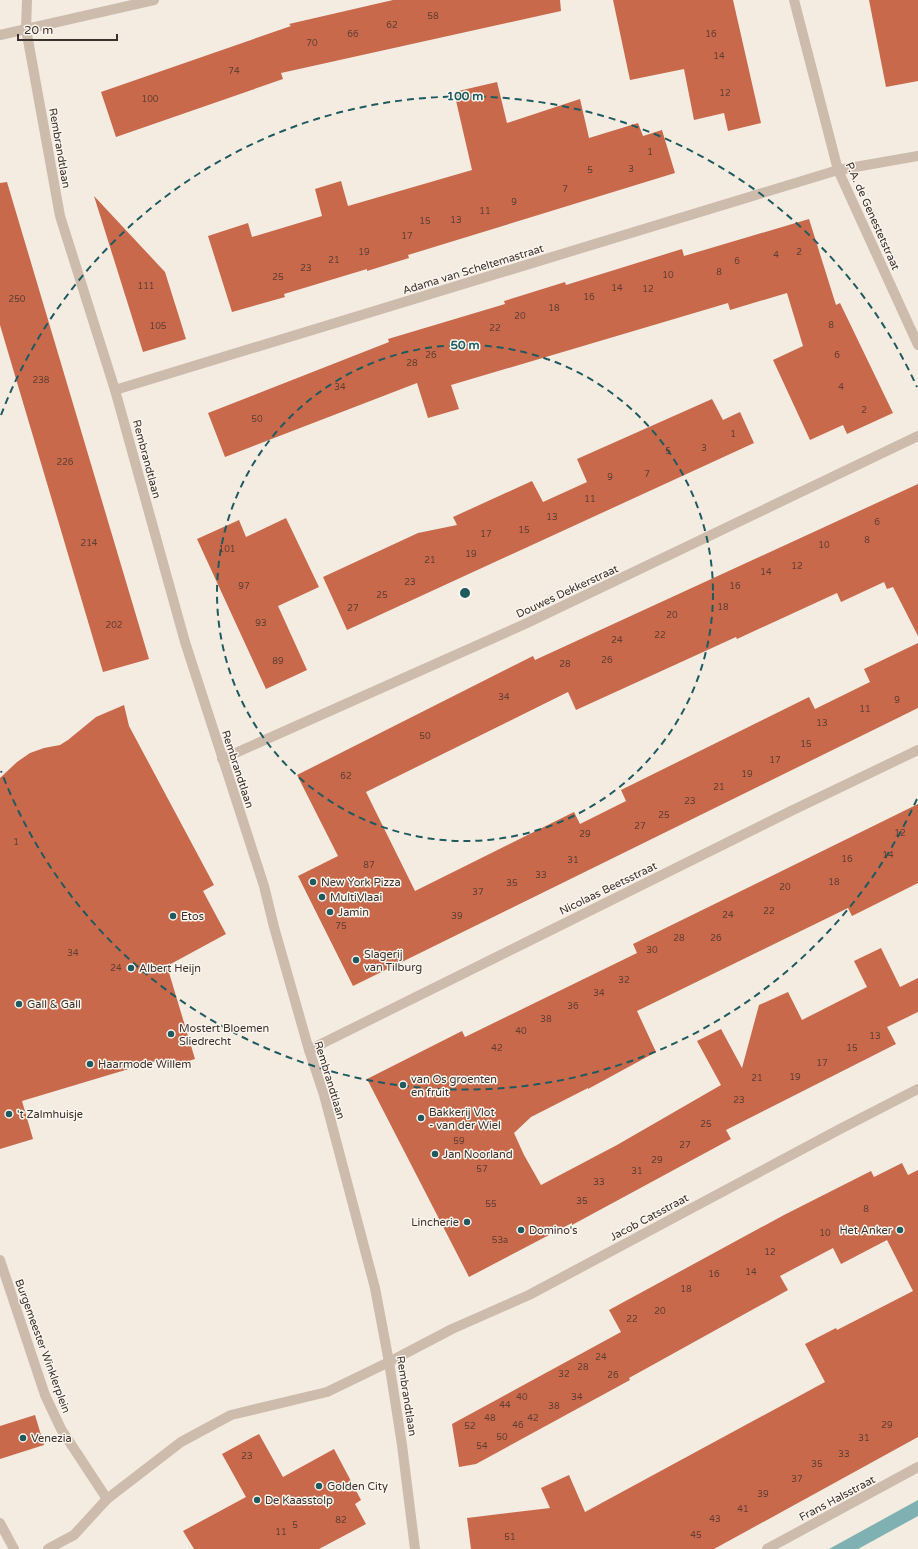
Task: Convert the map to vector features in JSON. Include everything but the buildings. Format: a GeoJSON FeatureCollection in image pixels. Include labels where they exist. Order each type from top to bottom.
{"type":"FeatureCollection","features":[{"type":"Feature","properties":{"kind":"street","name":"Rembrandtlaan"},"geometry":{"type":"LineString","coordinates":[[27,0],[26,29],[60,216],[115,390],[185,642],[264,886],[308,1050],[324,1095],[375,1288],[389,1362],[402,1445],[415,1549]]}},
{"type":"Feature","properties":{"kind":"street"},"geometry":{"type":"LineString","coordinates":[[0,35],[154,0]]}},
{"type":"Feature","properties":{"kind":"street","name":"P.A. de Genestetstraat"},"geometry":{"type":"LineString","coordinates":[[794,0],[838,170],[918,346]]}},
{"type":"Feature","properties":{"kind":"street","name":"Adama van Scheltemastraat"},"geometry":{"type":"LineString","coordinates":[[115,390],[838,170],[918,156]]}},
{"type":"Feature","properties":{"kind":"street","name":"Douwes Dekkerstraat"},"geometry":{"type":"LineString","coordinates":[[222,759],[525,624],[918,436]]}},
{"type":"Feature","properties":{"kind":"street","name":"Nicolaas Beetsstraat"},"geometry":{"type":"LineString","coordinates":[[308,1050],[793,810],[918,750]]}},
{"type":"Feature","properties":{"kind":"street","name":"Jacob Catsstraat"},"geometry":{"type":"LineString","coordinates":[[389,1362],[452,1329],[529,1295],[918,1089]]}},
{"type":"Feature","properties":{"kind":"street","name":"Burgemeester Winklerplein"},"geometry":{"type":"LineString","coordinates":[[0,1260],[45,1395],[61,1429],[107,1499]]}},
{"type":"Feature","properties":{"kind":"street"},"geometry":{"type":"LineString","coordinates":[[48,1549],[74,1535],[107,1499],[181,1442],[231,1415],[327,1392],[389,1362]]}},
{"type":"Feature","properties":{"kind":"street","name":"Frans Halsstraat"},"geometry":{"type":"LineString","coordinates":[[767,1549],[918,1467]]}},
{"type":"Feature","properties":{"kind":"street"},"geometry":{"type":"LineString","coordinates":[[0,1523],[14,1549]]}},
{"type":"Feature","properties":{"kind":"water"},"geometry":{"type":"Polygon","coordinates":[[[918,1500],[918,1516],[858,1549],[829,1549],[918,1500]]]}},
{"type":"Feature","properties":{"kind":"place","name":"New York Pizza"},"geometry":{"type":"Point","coordinates":[313,882]}},
{"type":"Feature","properties":{"kind":"place","name":"MultiVlaai"},"geometry":{"type":"Point","coordinates":[322,897]}},
{"type":"Feature","properties":{"kind":"place","name":"Jamin"},"geometry":{"type":"Point","coordinates":[330,912]}},
{"type":"Feature","properties":{"kind":"place","name":"Etos"},"geometry":{"type":"Point","coordinates":[173,916]}},
{"type":"Feature","properties":{"kind":"place","name":"Slagerij van Tilburg"},"geometry":{"type":"Point","coordinates":[356,960]}},
{"type":"Feature","properties":{"kind":"place","name":"Albert Heijn"},"geometry":{"type":"Point","coordinates":[131,968]}},
{"type":"Feature","properties":{"kind":"place","name":"Gall & Gall"},"geometry":{"type":"Point","coordinates":[19,1004]}},
{"type":"Feature","properties":{"kind":"place","name":"Mostert Bloemen Sliedrecht"},"geometry":{"type":"Point","coordinates":[171,1034]}},
{"type":"Feature","properties":{"kind":"place","name":"Haarmode Willem"},"geometry":{"type":"Point","coordinates":[90,1064]}},
{"type":"Feature","properties":{"kind":"place","name":"van Os groenten en fruit"},"geometry":{"type":"Point","coordinates":[403,1085]}},
{"type":"Feature","properties":{"kind":"place","name":"'t Zalmhuisje"},"geometry":{"type":"Point","coordinates":[9,1114]}},
{"type":"Feature","properties":{"kind":"place","name":"Bakkerij Vlot - van der Wiel"},"geometry":{"type":"Point","coordinates":[421,1118]}},
{"type":"Feature","properties":{"kind":"place","name":"Jan Noorland"},"geometry":{"type":"Point","coordinates":[435,1154]}},
{"type":"Feature","properties":{"kind":"place","name":"Lincherie"},"geometry":{"type":"Point","coordinates":[467,1222]}},
{"type":"Feature","properties":{"kind":"place","name":"Domino's"},"geometry":{"type":"Point","coordinates":[521,1230]}},
{"type":"Feature","properties":{"kind":"place","name":"Het Anker"},"geometry":{"type":"Point","coordinates":[900,1230]}},
{"type":"Feature","properties":{"kind":"place","name":"Venezia"},"geometry":{"type":"Point","coordinates":[23,1438]}},
{"type":"Feature","properties":{"kind":"place","name":"Golden City"},"geometry":{"type":"Point","coordinates":[319,1486]}},
{"type":"Feature","properties":{"kind":"place","name":"De Kaasstolp"},"geometry":{"type":"Point","coordinates":[257,1500]}}]}
